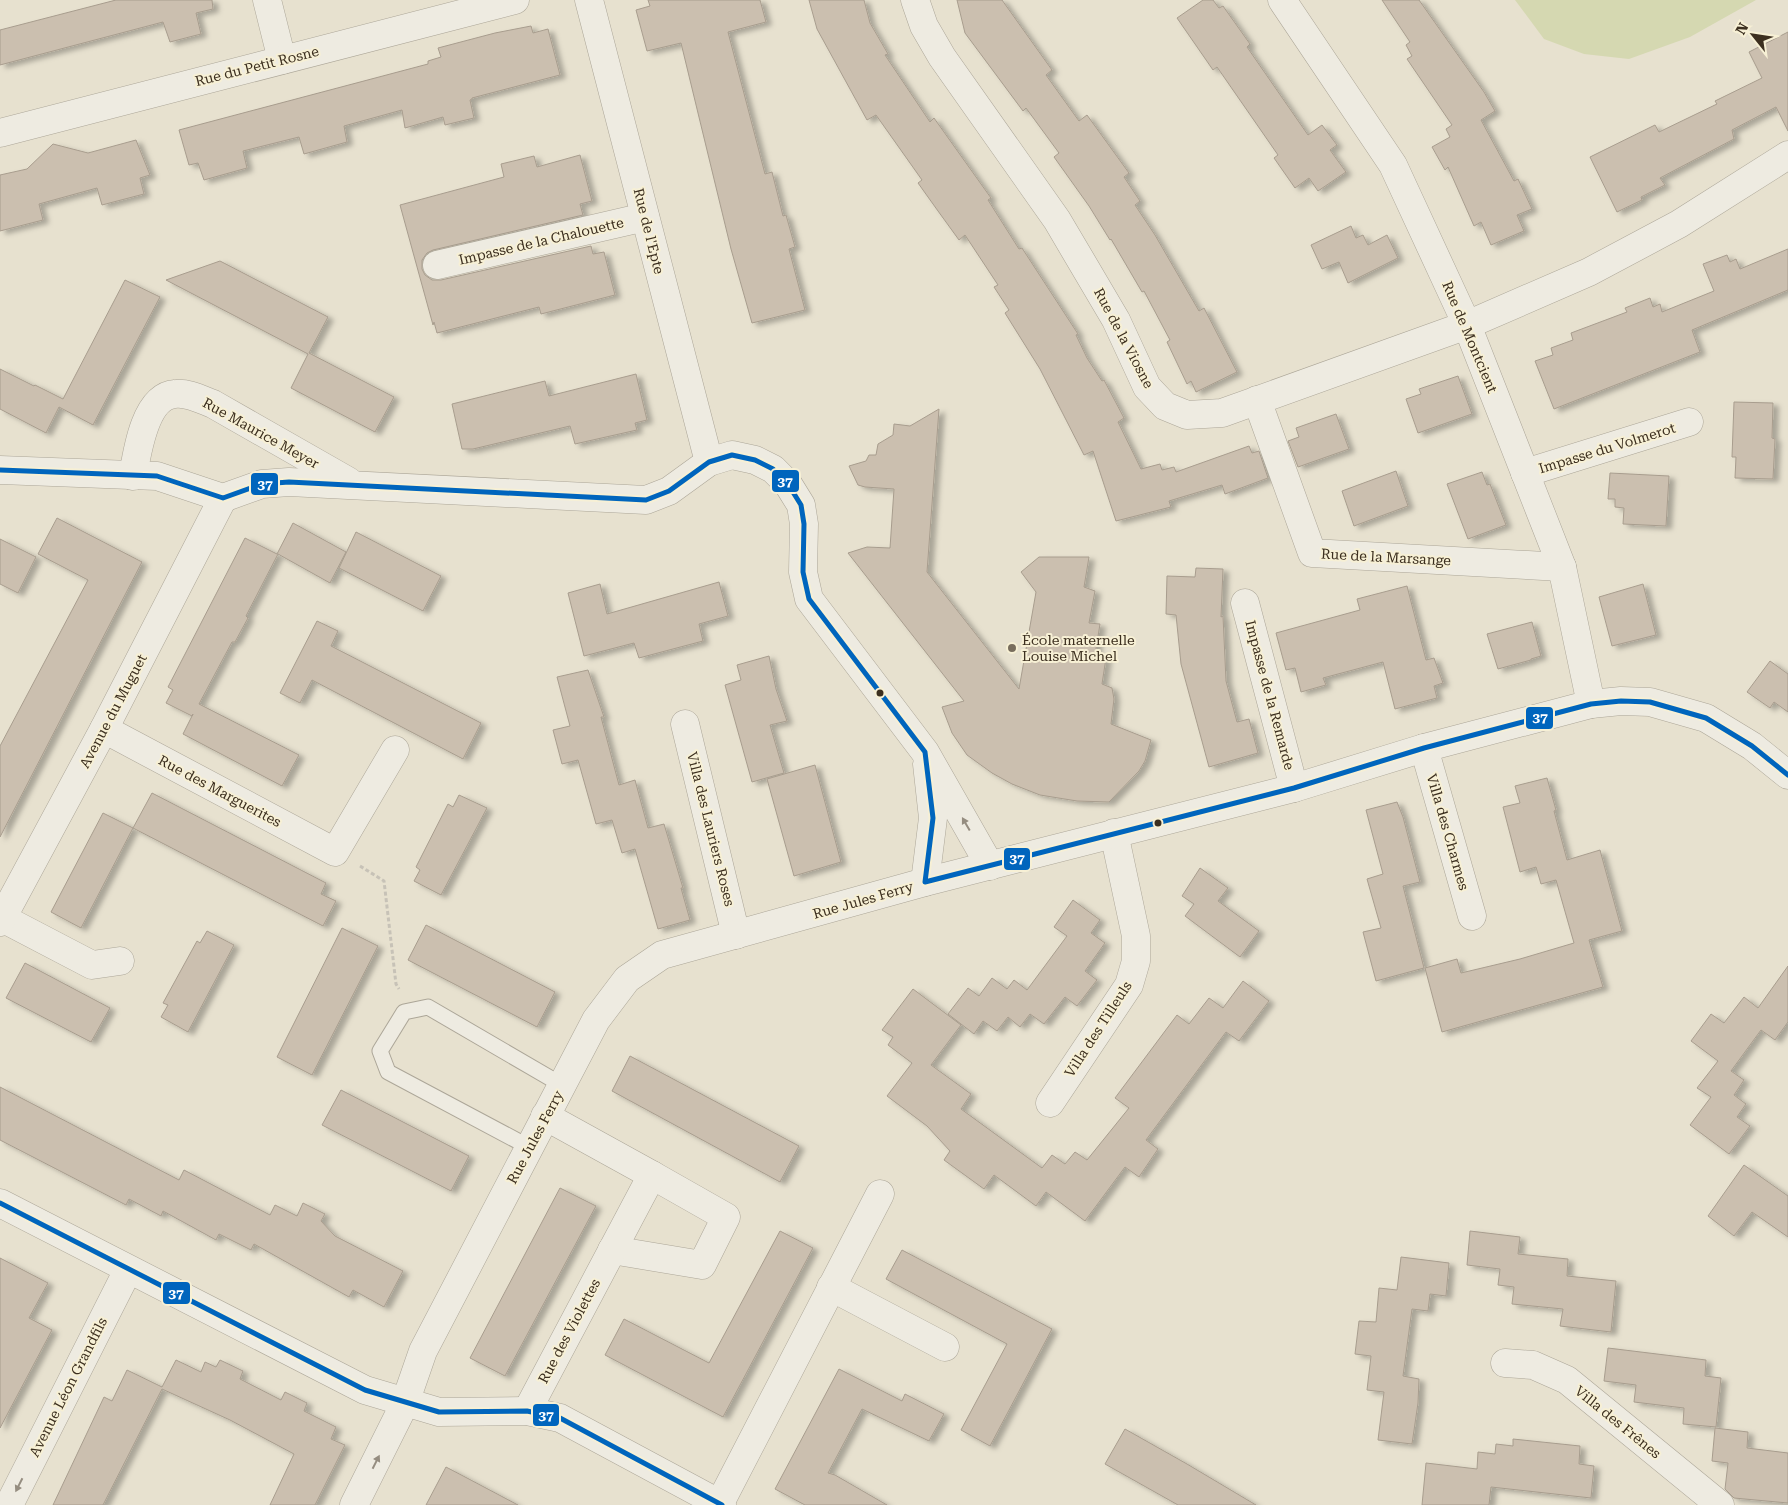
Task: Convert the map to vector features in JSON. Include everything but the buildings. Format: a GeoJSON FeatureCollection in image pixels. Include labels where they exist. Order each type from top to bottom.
{"type":"FeatureCollection","features":[{"type":"Feature","properties":{"kind":"street"},"geometry":{"type":"LineString","coordinates":[[267,0],[282,60]]}},
{"type":"Feature","properties":{"kind":"street","name":"Rue du Petit Rosne"},"geometry":{"type":"LineString","coordinates":[[0,133],[515,0]]}},
{"type":"Feature","properties":{"kind":"street","name":"Rue de l'Epte"},"geometry":{"type":"LineString","coordinates":[[589,0],[709,462]]}},
{"type":"Feature","properties":{"kind":"street","name":"Rue de la Viosne"},"geometry":{"type":"LineString","coordinates":[[915,0],[924,26],[942,57],[1057,220],[1116,320],[1147,387],[1165,406],[1187,415],[1222,413],[1467,325],[1589,272],[1679,224],[1788,155]]}},
{"type":"Feature","properties":{"kind":"street","name":"Rue de Montcient"},"geometry":{"type":"LineString","coordinates":[[1282,0],[1394,165],[1467,325],[1562,566],[1591,704]]}},
{"type":"Feature","properties":{"kind":"street","name":"Impasse de la Chalouette"},"geometry":{"type":"LineString","coordinates":[[437,265],[645,217]]}},
{"type":"Feature","properties":{"kind":"street","name":"Rue Maurice Meyer"},"geometry":{"type":"LineString","coordinates":[[133,476],[140,440],[150,414],[160,401],[175,393],[193,396],[213,404],[352,484]]}},
{"type":"Feature","properties":{"kind":"street","name":"Rue de la Marsange"},"geometry":{"type":"LineString","coordinates":[[1257,400],[1312,553],[1562,566]]}},
{"type":"Feature","properties":{"kind":"street","name":"Impasse du Volmerot"},"geometry":{"type":"LineString","coordinates":[[1525,473],[1689,422]]}},
{"type":"Feature","properties":{"kind":"street","name":"Rue Maurice Meyer"},"geometry":{"type":"LineString","coordinates":[[222,498],[262,484],[289,482],[646,500],[669,492],[709,462],[732,455],[755,460],[773,469],[788,484],[801,505],[804,524],[803,572],[809,598],[926,752],[990,866]]}},
{"type":"Feature","properties":{"kind":"street"},"geometry":{"type":"LineString","coordinates":[[0,470],[157,476],[222,498]]}},
{"type":"Feature","properties":{"kind":"street","name":"Avenue du Muguet"},"geometry":{"type":"LineString","coordinates":[[1,920],[104,729],[222,498]]}},
{"type":"Feature","properties":{"kind":"street","name":"Impasse de la Remarde"},"geometry":{"type":"LineString","coordinates":[[1246,603],[1294,788]]}},
{"type":"Feature","properties":{"kind":"street","name":"Rue Jules Ferry"},"geometry":{"type":"LineString","coordinates":[[354,1505],[406,1403],[423,1351],[596,1020],[627,979],[662,955],[926,882],[1294,788],[1424,748],[1591,704],[1621,701],[1650,702],[1706,718],[1752,746],[1788,774]]}},
{"type":"Feature","properties":{"kind":"street","name":"Villa des Lauriers Roses"},"geometry":{"type":"LineString","coordinates":[[685,724],[736,935]]}},
{"type":"Feature","properties":{"kind":"street","name":"Rue des Marguerites"},"geometry":{"type":"LineString","coordinates":[[104,729],[335,852]]}},
{"type":"Feature","properties":{"kind":"street","name":"Villa des Charmes"},"geometry":{"type":"LineString","coordinates":[[1424,748],[1472,916]]}},
{"type":"Feature","properties":{"kind":"street"},"geometry":{"type":"LineString","coordinates":[[335,852],[395,750]]}},
{"type":"Feature","properties":{"kind":"street"},"geometry":{"type":"LineString","coordinates":[[926,752],[933,818],[926,882]]}},
{"type":"Feature","properties":{"kind":"street","name":"Villa des Tilleuls"},"geometry":{"type":"LineString","coordinates":[[1050,1102],[1129,985],[1136,960],[1136,936],[1114,833]]}},
{"type":"Feature","properties":{"kind":"street"},"geometry":{"type":"LineString","coordinates":[[1,920],[92,965],[120,961]]}},
{"type":"Feature","properties":{"kind":"street"},"geometry":{"type":"LineString","coordinates":[[545,1116],[726,1217],[702,1265],[612,1250]]}},
{"type":"Feature","properties":{"kind":"street","name":"Rue des Violettes"},"geometry":{"type":"LineString","coordinates":[[527,1411],[652,1175]]}},
{"type":"Feature","properties":{"kind":"street"},"geometry":{"type":"LineString","coordinates":[[0,1203],[365,1390],[439,1412],[527,1411],[560,1418],[720,1505],[880,1194]]}},
{"type":"Feature","properties":{"kind":"street","name":"Avenue Léon Grandfils"},"geometry":{"type":"LineString","coordinates":[[9,1505],[128,1270]]}},
{"type":"Feature","properties":{"kind":"street"},"geometry":{"type":"LineString","coordinates":[[831,1287],[945,1346]]}},
{"type":"Feature","properties":{"kind":"street","name":"Villa des Frênes"},"geometry":{"type":"LineString","coordinates":[[1505,1363],[1534,1365],[1567,1380],[1720,1505]]}},
{"type":"Feature","properties":{"kind":"lane"},"geometry":{"type":"LineString","coordinates":[[529,1147],[388,1072],[380,1051],[404,1012],[428,1007],[562,1085]]}},
{"type":"Feature","properties":{"kind":"path"},"geometry":{"type":"LineString","coordinates":[[335,852],[384,881],[396,984],[413,1010]]}},
{"type":"Feature","properties":{"kind":"green space"},"geometry":{"type":"Polygon","coordinates":[[[1515,0],[1756,0],[1690,37],[1629,59],[1584,54],[1544,39],[1515,0]]]}},
{"type":"Feature","properties":{"kind":"transit line","name":"37"},"geometry":{"type":"LineString","coordinates":[[0,470],[157,476],[223,498],[262,484],[289,482],[646,500],[669,491],[709,462],[732,455],[755,460],[773,469],[788,484],[801,505],[804,524],[803,572],[809,599],[925,752],[933,818],[925,882],[1294,788],[1424,748],[1591,704],[1621,701],[1650,702],[1706,718],[1752,746],[1788,775]]}},
{"type":"Feature","properties":{"kind":"transit line","name":"37"},"geometry":{"type":"LineString","coordinates":[[0,1203],[365,1390],[439,1412],[527,1411],[560,1418],[722,1505]]}},
{"type":"Feature","properties":{"kind":"place","name":"École maternelle Louise Michel"},"geometry":{"type":"Point","coordinates":[1012,648]}}]}
